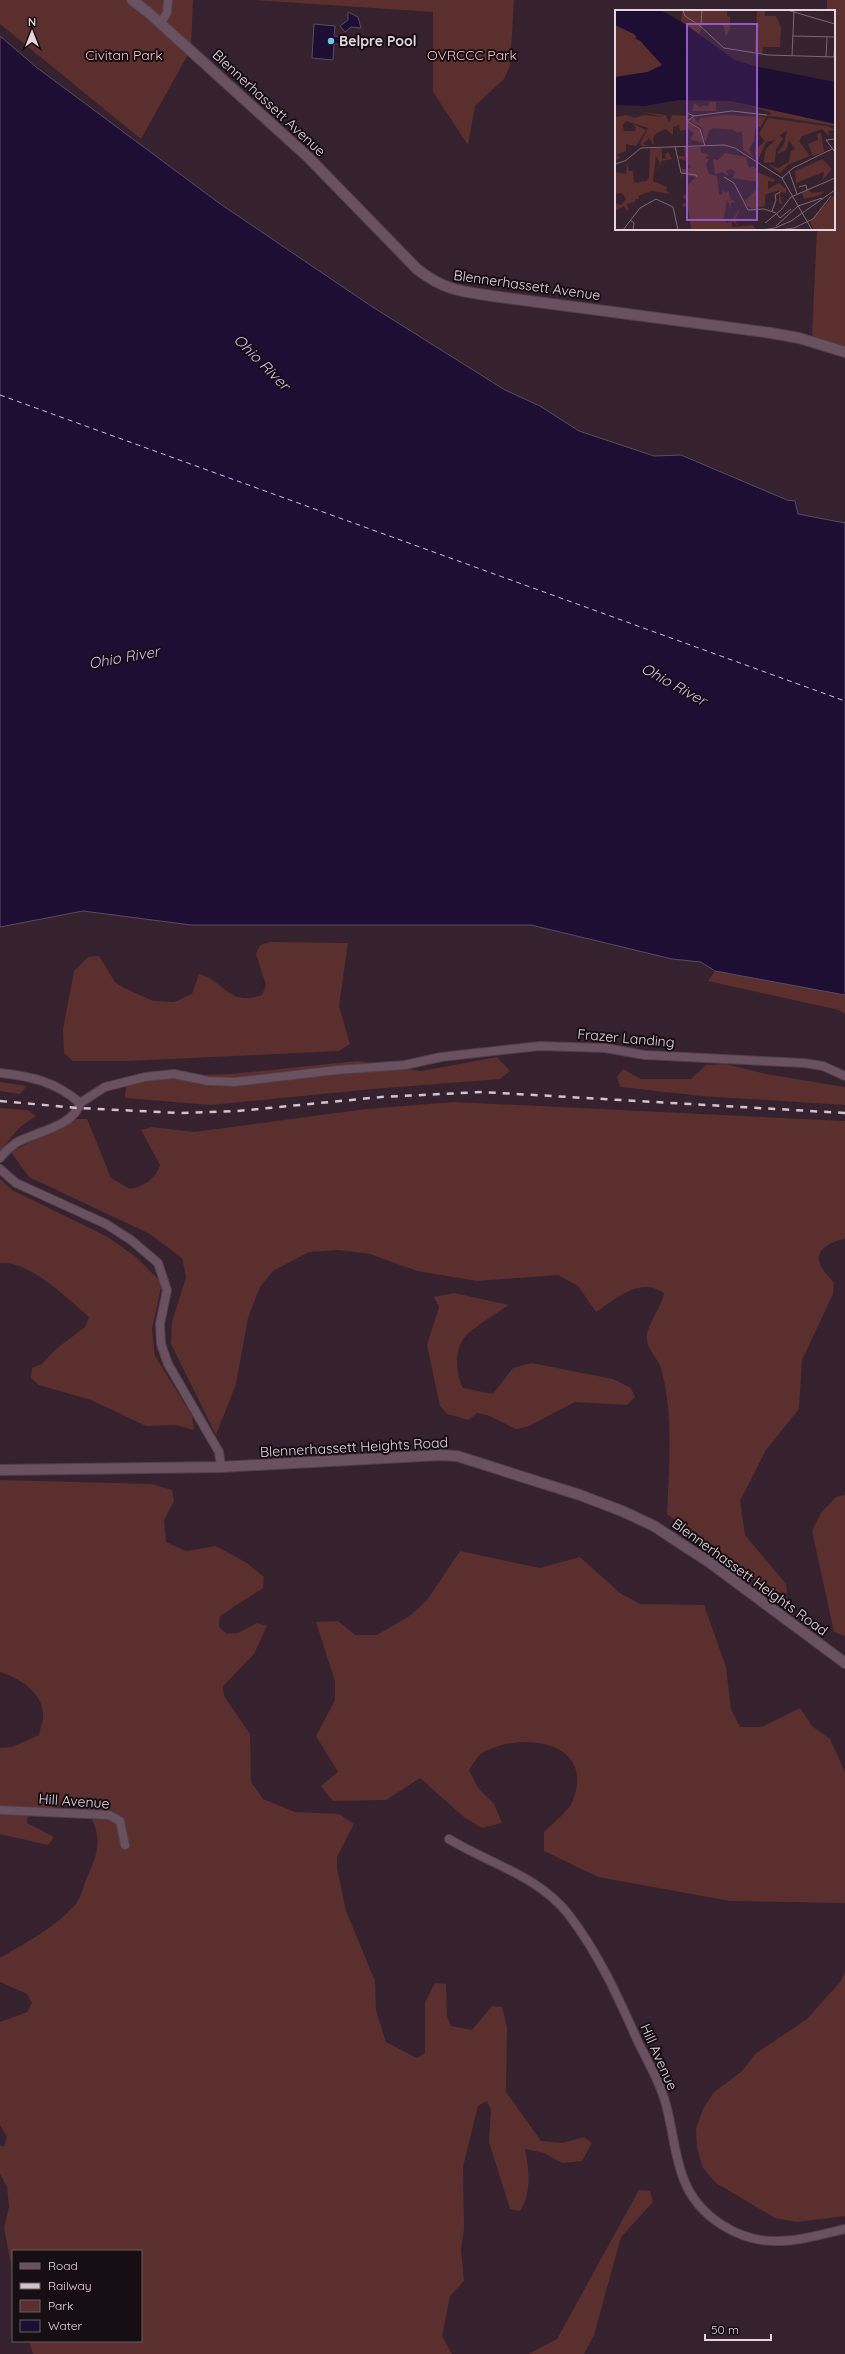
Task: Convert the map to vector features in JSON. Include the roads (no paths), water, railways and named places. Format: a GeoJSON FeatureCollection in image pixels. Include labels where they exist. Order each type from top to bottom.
{"type":"FeatureCollection","features":[{"type":"Feature","properties":{"kind":"street","name":"Blennerhassett Avenue"},"geometry":{"type":"LineString","coordinates":[[132,0],[308,157],[417,269],[435,283],[457,290],[492,296],[778,334],[799,338],[845,352]]}},
{"type":"Feature","properties":{"kind":"street"},"geometry":{"type":"LineString","coordinates":[[160,24],[167,13],[168,0]]}},
{"type":"Feature","properties":{"kind":"street","name":"Frazer Landing"},"geometry":{"type":"LineString","coordinates":[[0,1158],[16,1143],[55,1127],[68,1118],[78,1108],[80,1103],[105,1087],[145,1077],[174,1074],[208,1081],[235,1082],[337,1070],[405,1065],[441,1057],[540,1046],[605,1048],[645,1055],[804,1063],[823,1066],[845,1076]]}},
{"type":"Feature","properties":{"kind":"street"},"geometry":{"type":"LineString","coordinates":[[0,1073],[43,1081],[68,1093],[80,1103]]}},
{"type":"Feature","properties":{"kind":"street"},"geometry":{"type":"LineString","coordinates":[[0,1169],[16,1183],[106,1224],[131,1240],[158,1262],[167,1290],[160,1324],[161,1344],[168,1364],[219,1452],[221,1467]]}},
{"type":"Feature","properties":{"kind":"street","name":"Blennerhassett Heights Road"},"geometry":{"type":"LineString","coordinates":[[0,1470],[221,1467],[440,1456],[477,1461],[622,1510],[654,1526],[709,1562],[845,1663]]}},
{"type":"Feature","properties":{"kind":"street","name":"Hill Avenue"},"geometry":{"type":"LineString","coordinates":[[0,1810],[109,1815],[120,1821],[125,1845]]}},
{"type":"Feature","properties":{"kind":"street","name":"Hill Avenue"},"geometry":{"type":"LineString","coordinates":[[449,1839],[527,1878],[553,1896],[569,1916],[612,1985],[664,2097],[674,2149],[684,2180],[701,2208],[715,2221],[732,2230],[757,2238],[777,2241],[809,2237],[845,2229]]}},
{"type":"Feature","properties":{"kind":"water"},"geometry":{"type":"Polygon","coordinates":[[[348,12],[358,17],[361,28],[351,27],[345,32],[340,26],[348,20],[348,12]]]}},
{"type":"Feature","properties":{"kind":"water","name":"Belpre Pool"},"geometry":{"type":"Polygon","coordinates":[[[314,24],[335,26],[334,36],[350,38],[349,45],[334,44],[333,60],[312,58],[314,24]]]}},
{"type":"Feature","properties":{"kind":"water","name":"Ohio River"},"geometry":{"type":"Polygon","coordinates":[[[0,36],[36,67],[219,203],[371,306],[505,390],[540,406],[579,431],[654,456],[681,455],[787,500],[795,501],[798,514],[845,523],[845,995],[715,971],[701,962],[672,959],[531,925],[191,925],[83,911],[0,927],[0,36]]]}},
{"type":"Feature","properties":{"kind":"railway"},"geometry":{"type":"LineString","coordinates":[[0,1101],[78,1108],[180,1113],[238,1111],[381,1097],[482,1092],[845,1113]]}},
{"type":"Feature","properties":{"kind":"place","name":"Belpre Pool"},"geometry":{"type":"Point","coordinates":[331,41]}},
{"type":"Feature","properties":{"kind":"park label","name":"Civitan Park"},"geometry":{"type":"Point","coordinates":[124,55]}},
{"type":"Feature","properties":{"kind":"park label","name":"OVRCCC Park"},"geometry":{"type":"Point","coordinates":[472,55]}}]}
